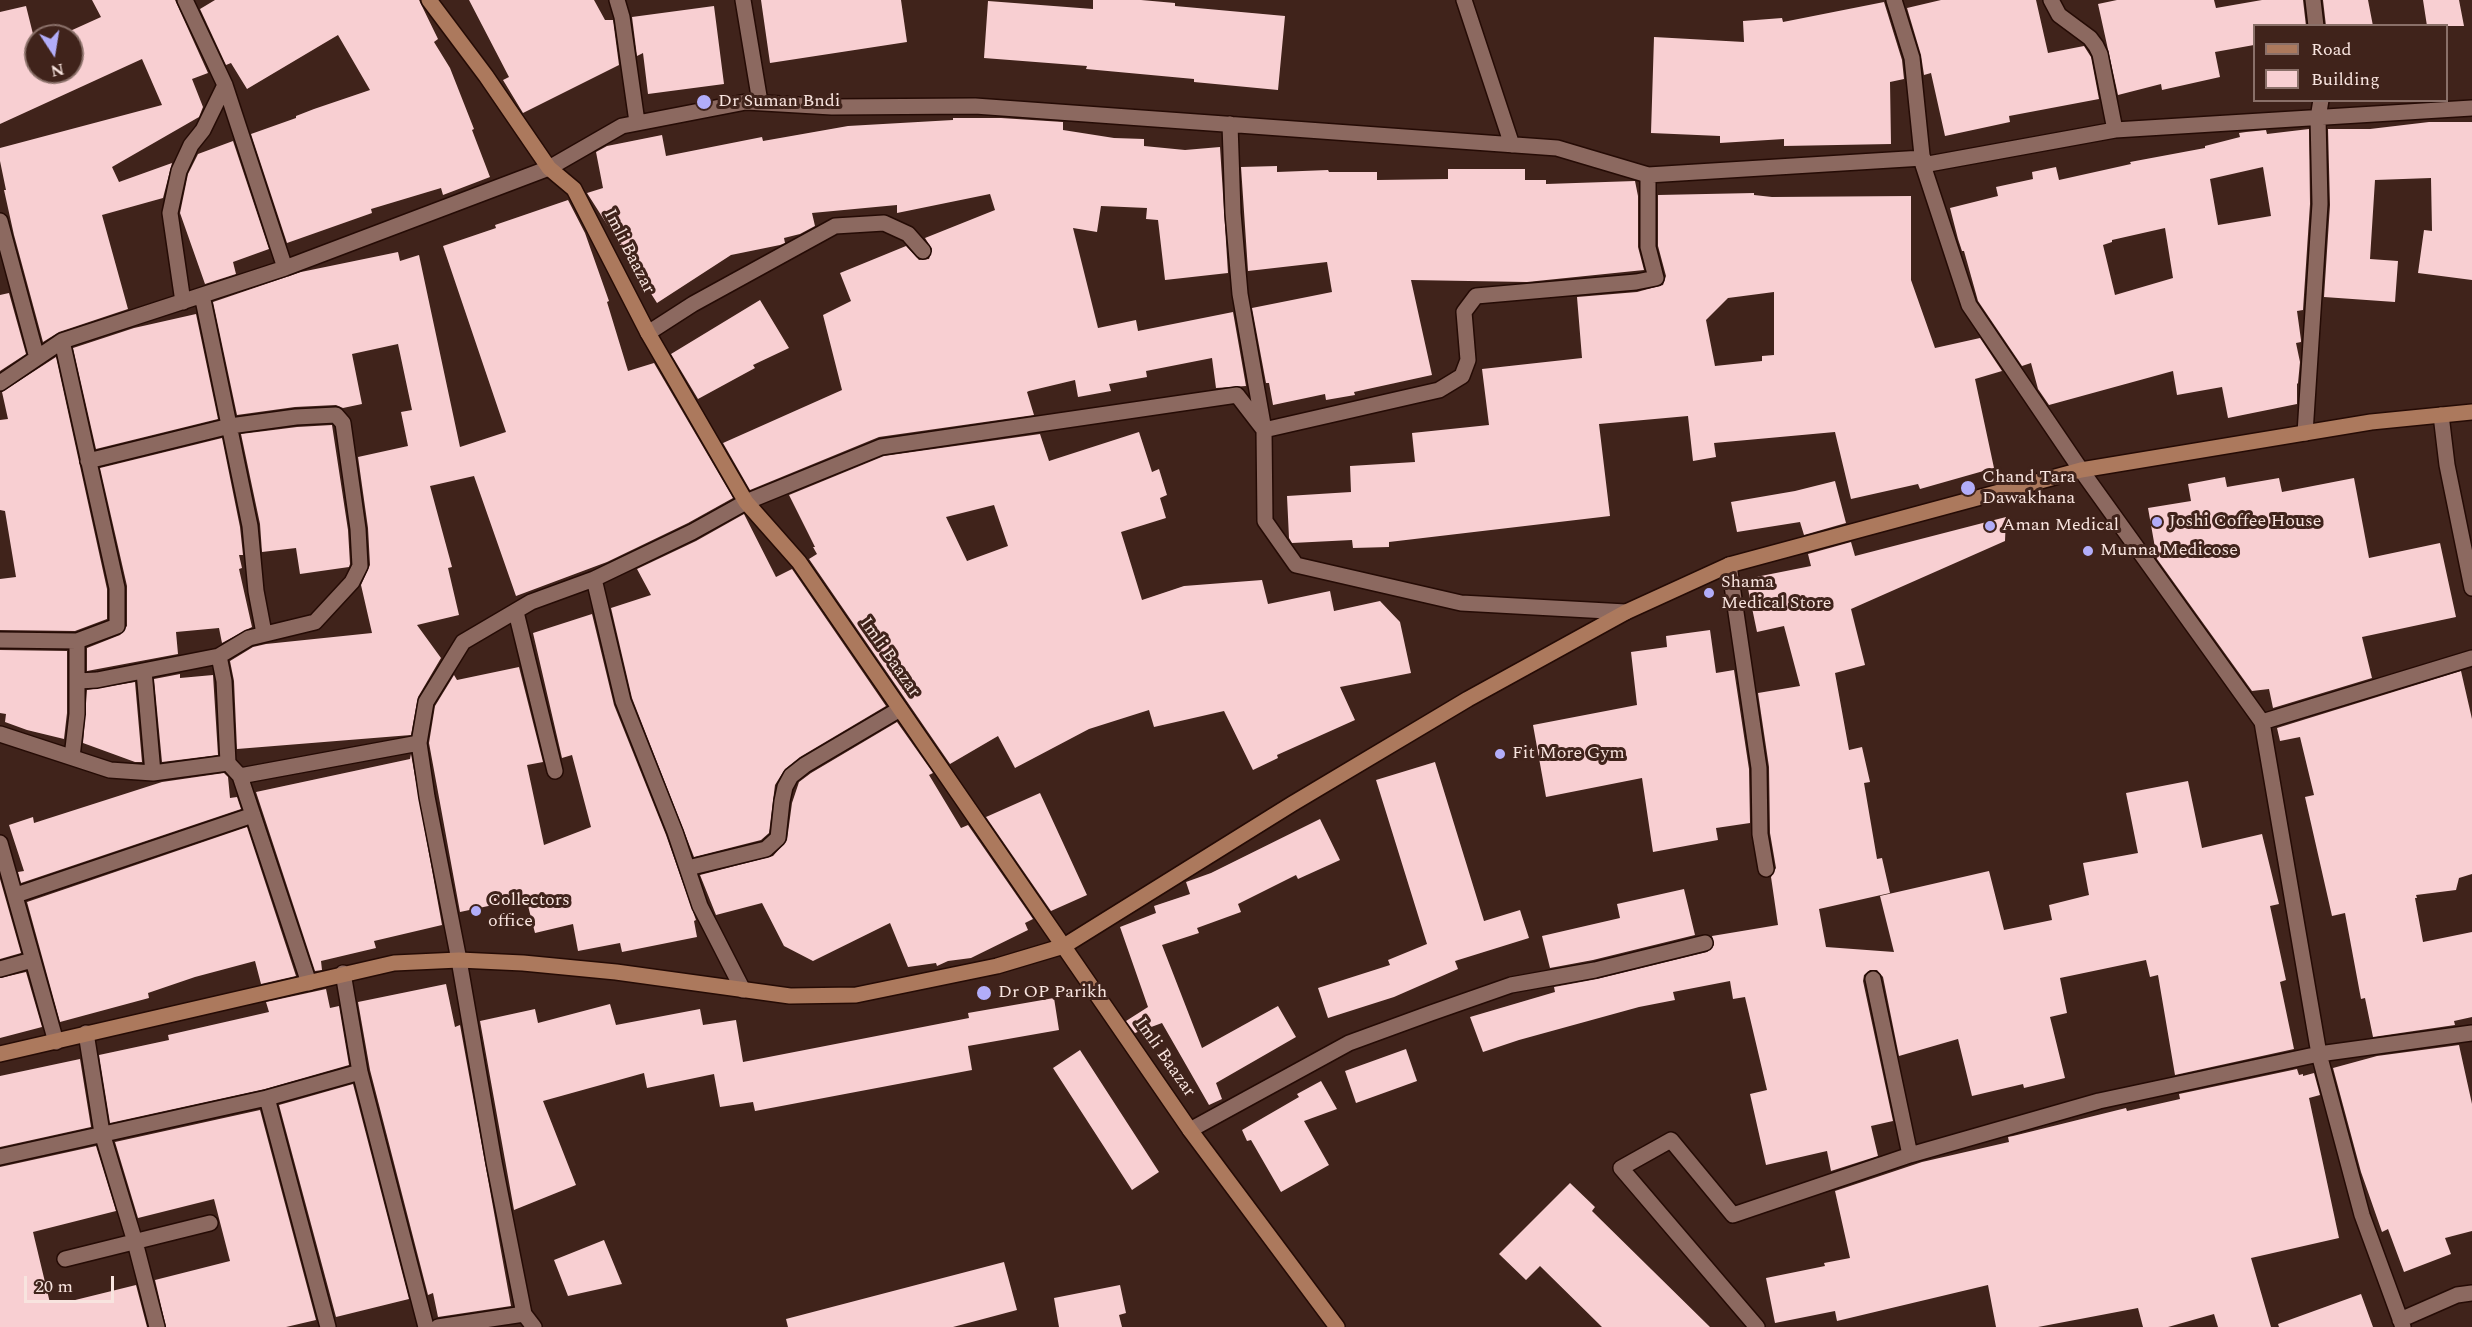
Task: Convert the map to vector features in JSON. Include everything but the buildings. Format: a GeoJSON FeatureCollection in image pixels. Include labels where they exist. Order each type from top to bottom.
{"type":"FeatureCollection","features":[{"type":"Feature","properties":{"kind":"main road","name":"Imli Baazar"},"geometry":{"type":"LineString","coordinates":[[429,0],[486,76],[549,168],[574,189],[648,333],[746,502],[799,562],[1190,1130],[1338,1327]]}},
{"type":"Feature","properties":{"kind":"main road"},"geometry":{"type":"LineString","coordinates":[[0,1054],[394,963],[459,960],[523,963],[616,972],[790,996],[856,995],[998,966],[1064,946],[1292,804],[1468,699],[1626,612],[1729,565],[2081,470],[2371,422],[2472,412]]}},
{"type":"Feature","properties":{"kind":"street"},"geometry":{"type":"LineString","coordinates":[[185,0],[225,85],[285,268]]}},
{"type":"Feature","properties":{"kind":"street"},"geometry":{"type":"LineString","coordinates":[[617,0],[622,18],[637,122]]}},
{"type":"Feature","properties":{"kind":"street"},"geometry":{"type":"LineString","coordinates":[[743,0],[760,102]]}},
{"type":"Feature","properties":{"kind":"street"},"geometry":{"type":"LineString","coordinates":[[1464,0],[1512,145]]}},
{"type":"Feature","properties":{"kind":"street"},"geometry":{"type":"LineString","coordinates":[[1894,0],[1912,58],[1923,161],[1969,305],[2081,470],[2262,722],[2319,1054],[2361,1215],[2401,1323],[2457,1295],[2472,1293]]}},
{"type":"Feature","properties":{"kind":"street"},"geometry":{"type":"LineString","coordinates":[[2051,0],[2059,15],[2090,38],[2096,46],[2115,130]]}},
{"type":"Feature","properties":{"kind":"street"},"geometry":{"type":"LineString","coordinates":[[2313,0],[2316,24]]}},
{"type":"Feature","properties":{"kind":"street"},"geometry":{"type":"LineString","coordinates":[[183,302],[170,213],[180,171],[225,85]]}},
{"type":"Feature","properties":{"kind":"street"},"geometry":{"type":"LineString","coordinates":[[0,383],[62,341],[285,268],[549,168],[622,126],[746,102],[832,107],[975,106],[1557,148],[1648,175],[1923,161],[2115,130],[2472,108]]}},
{"type":"Feature","properties":{"kind":"street"},"geometry":{"type":"LineString","coordinates":[[2305,433],[2320,204],[2318,118],[2321,102]]}},
{"type":"Feature","properties":{"kind":"street"},"geometry":{"type":"LineString","coordinates":[[1230,124],[1233,213],[1240,294],[1264,430],[1265,521],[1296,565],[1461,603],[1626,612]]}},
{"type":"Feature","properties":{"kind":"street"},"geometry":{"type":"LineString","coordinates":[[1264,430],[1439,390],[1462,376],[1468,360],[1464,312],[1476,296],[1636,282],[1656,278],[1648,247],[1648,175]]}},
{"type":"Feature","properties":{"kind":"street"},"geometry":{"type":"LineString","coordinates":[[0,221],[37,358]]}},
{"type":"Feature","properties":{"kind":"street"},"geometry":{"type":"LineString","coordinates":[[648,333],[693,304],[835,226],[884,223],[908,234],[923,252]]}},
{"type":"Feature","properties":{"kind":"street"},"geometry":{"type":"LineString","coordinates":[[202,296],[250,526],[256,591],[264,633]]}},
{"type":"Feature","properties":{"kind":"street"},"geometry":{"type":"LineString","coordinates":[[0,640],[77,641],[117,626],[117,588],[62,341]]}},
{"type":"Feature","properties":{"kind":"street"},"geometry":{"type":"LineString","coordinates":[[534,1327],[524,1314],[494,1162],[419,743],[426,702],[464,642],[531,602],[594,579],[692,532],[746,502],[881,447],[1238,395],[1264,430]]}},
{"type":"Feature","properties":{"kind":"street"},"geometry":{"type":"LineString","coordinates":[[78,681],[97,680],[219,656],[237,644],[264,633],[315,622],[352,582],[360,566],[358,530],[344,423],[336,415],[230,426],[88,461]]}},
{"type":"Feature","properties":{"kind":"street"},"geometry":{"type":"LineString","coordinates":[[2441,415],[2447,465],[2470,567],[2472,588]]}},
{"type":"Feature","properties":{"kind":"street"},"geometry":{"type":"LineString","coordinates":[[1729,565],[1759,768],[1760,834],[1766,868]]}},
{"type":"Feature","properties":{"kind":"street"},"geometry":{"type":"LineString","coordinates":[[594,579],[623,701],[688,868],[700,906],[743,990]]}},
{"type":"Feature","properties":{"kind":"street"},"geometry":{"type":"LineString","coordinates":[[516,612],[555,771]]}},
{"type":"Feature","properties":{"kind":"street"},"geometry":{"type":"LineString","coordinates":[[72,757],[77,714],[77,641]]}},
{"type":"Feature","properties":{"kind":"street"},"geometry":{"type":"LineString","coordinates":[[219,656],[224,681],[228,763],[240,777],[309,983]]}},
{"type":"Feature","properties":{"kind":"street"},"geometry":{"type":"LineString","coordinates":[[2262,722],[2472,658]]}},
{"type":"Feature","properties":{"kind":"street"},"geometry":{"type":"LineString","coordinates":[[144,671],[153,773]]}},
{"type":"Feature","properties":{"kind":"street"},"geometry":{"type":"LineString","coordinates":[[688,868],[766,849],[778,838],[785,787],[792,776],[805,765],[900,709]]}},
{"type":"Feature","properties":{"kind":"street"},"geometry":{"type":"LineString","coordinates":[[0,734],[110,770],[153,773],[228,763]]}},
{"type":"Feature","properties":{"kind":"street"},"geometry":{"type":"LineString","coordinates":[[240,777],[419,743]]}},
{"type":"Feature","properties":{"kind":"street"},"geometry":{"type":"LineString","coordinates":[[16,895],[253,815]]}},
{"type":"Feature","properties":{"kind":"street"},"geometry":{"type":"LineString","coordinates":[[0,843],[3,864],[16,895],[56,1042]]}},
{"type":"Feature","properties":{"kind":"street"},"geometry":{"type":"LineString","coordinates":[[1190,1130],[1349,1044],[1431,1013],[1511,986],[1595,970],[1705,943]]}},
{"type":"Feature","properties":{"kind":"street"},"geometry":{"type":"LineString","coordinates":[[0,969],[32,960]]}},
{"type":"Feature","properties":{"kind":"street"},"geometry":{"type":"LineString","coordinates":[[344,973],[360,1072],[426,1327]]}},
{"type":"Feature","properties":{"kind":"street"},"geometry":{"type":"LineString","coordinates":[[1873,979],[1910,1155]]}},
{"type":"Feature","properties":{"kind":"street"},"geometry":{"type":"LineString","coordinates":[[86,1033],[102,1133],[135,1242],[157,1327]]}},
{"type":"Feature","properties":{"kind":"street"},"geometry":{"type":"LineString","coordinates":[[1756,1327],[1621,1168],[1671,1140],[1733,1215],[1910,1155],[2099,1101],[2319,1054],[2472,1033]]}},
{"type":"Feature","properties":{"kind":"street"},"geometry":{"type":"LineString","coordinates":[[0,1157],[267,1098],[360,1072]]}},
{"type":"Feature","properties":{"kind":"street"},"geometry":{"type":"LineString","coordinates":[[267,1098],[328,1327]]}},
{"type":"Feature","properties":{"kind":"street"},"geometry":{"type":"LineString","coordinates":[[66,1259],[210,1224]]}},
{"type":"Feature","properties":{"kind":"street"},"geometry":{"type":"LineString","coordinates":[[438,1327],[524,1314]]}},
{"type":"Feature","properties":{"kind":"place","name":"Dr Suman Bndi"},"geometry":{"type":"Point","coordinates":[704,102]}},
{"type":"Feature","properties":{"kind":"place","name":"Chand Tara Dawakhana"},"geometry":{"type":"Point","coordinates":[1968,488]}},
{"type":"Feature","properties":{"kind":"place","name":"Joshi Coffee House"},"geometry":{"type":"Point","coordinates":[2157,522]}},
{"type":"Feature","properties":{"kind":"place","name":"Aman Medical"},"geometry":{"type":"Point","coordinates":[1990,526]}},
{"type":"Feature","properties":{"kind":"place","name":"Munna Medicose"},"geometry":{"type":"Point","coordinates":[2088,551]}},
{"type":"Feature","properties":{"kind":"place","name":"Shama Medical Store"},"geometry":{"type":"Point","coordinates":[1709,593]}},
{"type":"Feature","properties":{"kind":"place","name":"Fit More Gym"},"geometry":{"type":"Point","coordinates":[1500,754]}},
{"type":"Feature","properties":{"kind":"place","name":"Collectors office"},"geometry":{"type":"Point","coordinates":[476,911]}},
{"type":"Feature","properties":{"kind":"place","name":"Dr OP Parikh"},"geometry":{"type":"Point","coordinates":[984,993]}}]}
